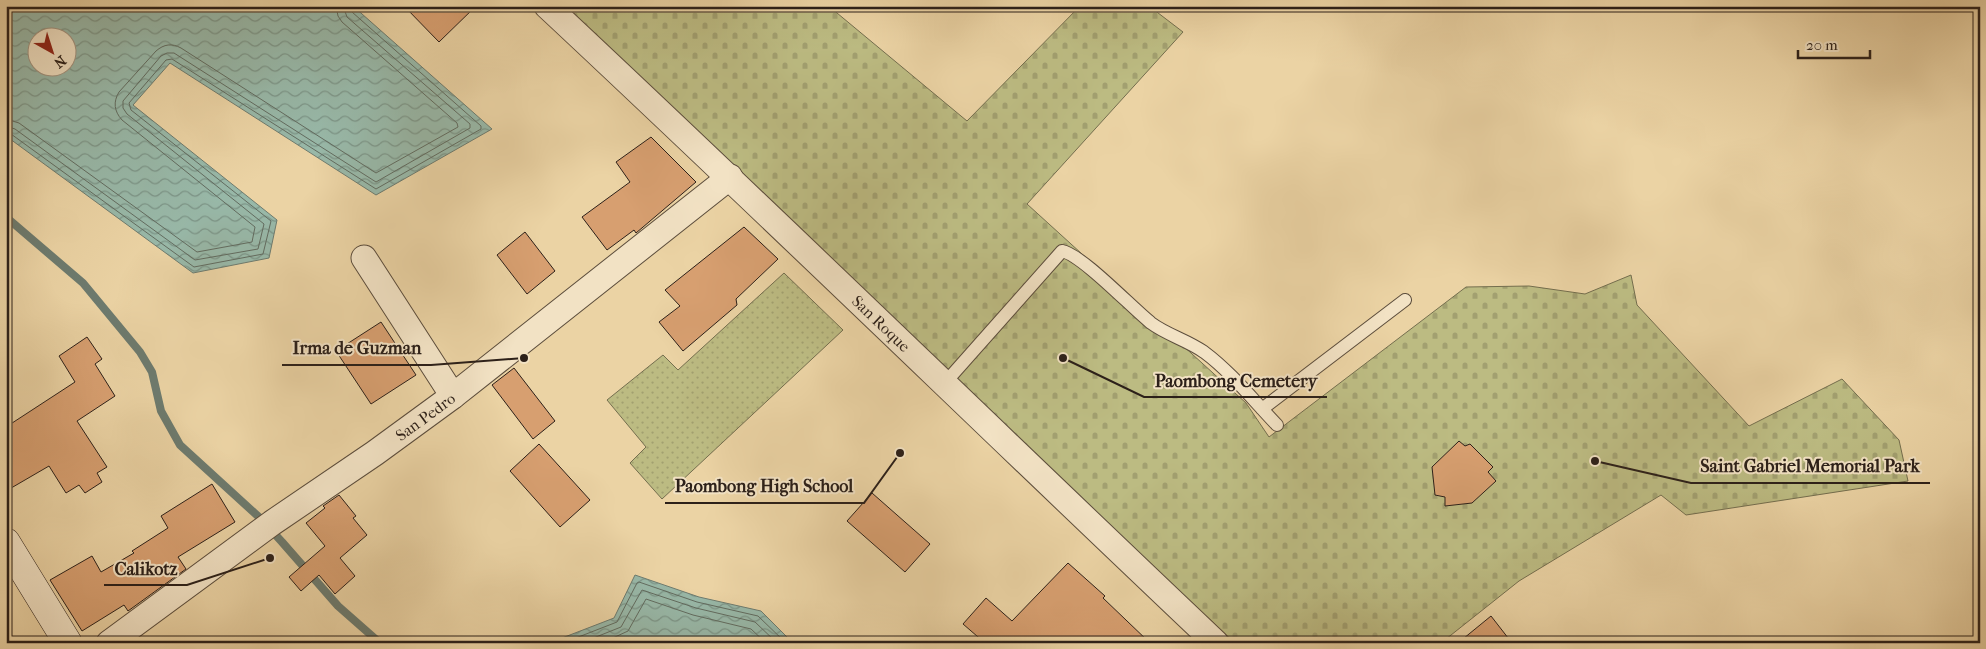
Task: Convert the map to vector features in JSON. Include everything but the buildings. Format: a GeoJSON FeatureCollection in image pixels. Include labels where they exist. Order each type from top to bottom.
{"type":"FeatureCollection","features":[{"type":"Feature","properties":{"kind":"street","name":"San Roque"},"geometry":{"type":"LineString","coordinates":[[547,6],[730,177],[1216,643]]}},
{"type":"Feature","properties":{"kind":"street","name":"San Pedro"},"geometry":{"type":"LineString","coordinates":[[109,643],[267,526],[375,453],[453,396],[730,177]]}},
{"type":"Feature","properties":{"kind":"street"},"geometry":{"type":"LineString","coordinates":[[364,258],[453,396]]}},
{"type":"Feature","properties":{"kind":"street"},"geometry":{"type":"LineString","coordinates":[[6,542],[68,643]]}},
{"type":"Feature","properties":{"kind":"lane"},"geometry":{"type":"LineString","coordinates":[[944,384],[1062,251],[1068,252],[1080,261],[1151,323],[1171,336],[1190,343],[1214,360],[1277,425]]}},
{"type":"Feature","properties":{"kind":"lane"},"geometry":{"type":"LineString","coordinates":[[1262,409],[1405,300]]}},
{"type":"Feature","properties":{"kind":"green space"},"geometry":{"type":"Polygon","coordinates":[[[562,6],[832,6],[831,8],[967,121],[1080,6],[1149,6],[1183,32],[1027,204],[1246,403],[1269,437],[1466,287],[1529,286],[1585,294],[1631,275],[1637,305],[1749,426],[1842,379],[1899,440],[1908,481],[1686,515],[1661,495],[1519,581],[1441,643],[1235,643],[881,313],[562,6]]]}},
{"type":"Feature","properties":{"kind":"green space"},"geometry":{"type":"Polygon","coordinates":[[[784,273],[843,330],[662,499],[630,463],[646,447],[607,400],[663,355],[678,370],[784,273]]]}},
{"type":"Feature","properties":{"kind":"water"},"geometry":{"type":"Polygon","coordinates":[[[6,6],[353,6],[492,129],[376,195],[170,63],[133,105],[277,220],[269,258],[193,273],[6,136],[6,6]]]}},
{"type":"Feature","properties":{"kind":"water"},"geometry":{"type":"Polygon","coordinates":[[[635,575],[699,597],[761,611],[793,643],[549,643],[614,618],[635,575]]]}},
{"type":"Feature","properties":{"kind":"waterway"},"geometry":{"type":"LineString","coordinates":[[6,217],[83,283],[140,352],[152,372],[161,411],[180,445],[260,518],[338,606],[380,643]]}},
{"type":"Feature","properties":{"kind":"place","name":"Irma de Guzman"},"geometry":{"type":"Point","coordinates":[524,358]}},
{"type":"Feature","properties":{"kind":"place","name":"Paombong Cemetery"},"geometry":{"type":"Point","coordinates":[1063,358]}},
{"type":"Feature","properties":{"kind":"place","name":"Paombong High School"},"geometry":{"type":"Point","coordinates":[900,453]}},
{"type":"Feature","properties":{"kind":"place","name":"Saint Gabriel Memorial Park"},"geometry":{"type":"Point","coordinates":[1595,461]}},
{"type":"Feature","properties":{"kind":"place","name":"Calikotz"},"geometry":{"type":"Point","coordinates":[270,558]}}]}
